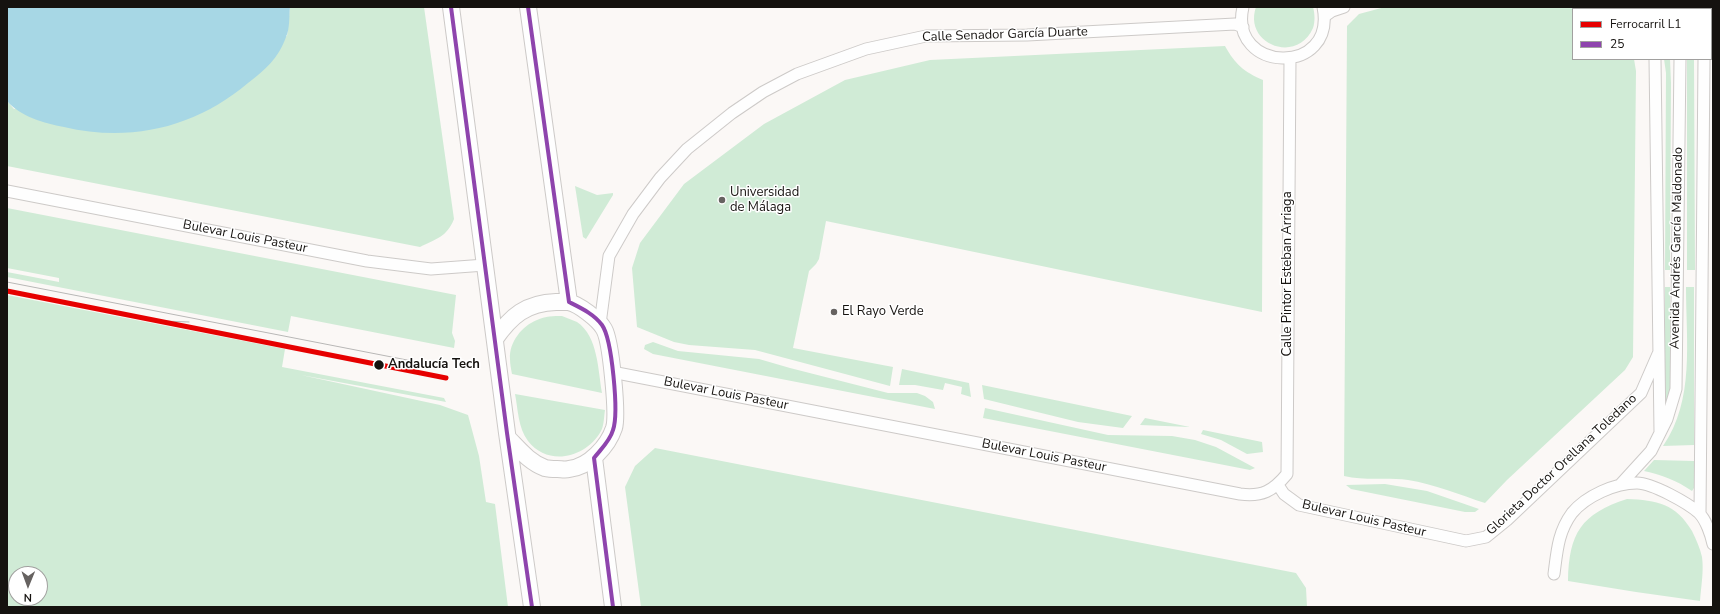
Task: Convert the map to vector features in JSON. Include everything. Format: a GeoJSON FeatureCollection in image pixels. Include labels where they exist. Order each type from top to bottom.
{"type":"FeatureCollection","features":[{"type":"Feature","properties":{"kind":"street"},"geometry":{"type":"LineString","coordinates":[[451,7],[532,607]]}},
{"type":"Feature","properties":{"kind":"street"},"geometry":{"type":"LineString","coordinates":[[528,7],[569,302]]}},
{"type":"Feature","properties":{"kind":"street"},"geometry":{"type":"LineString","coordinates":[[1244,7],[1242,14],[1243,27],[1247,39],[1255,48],[1265,55],[1277,59],[1290,59],[1301,55],[1311,48],[1322,33],[1324,11],[1332,11],[1344,7]]}},
{"type":"Feature","properties":{"kind":"street","name":"Calle Senador García Duarte"},"geometry":{"type":"LineString","coordinates":[[600,324],[609,256],[633,214],[660,178],[687,149],[732,113],[763,92],[797,74],[866,49],[926,36],[1027,35],[1235,24],[1243,27]]}},
{"type":"Feature","properties":{"kind":"street","name":"Calle Pintor Esteban Arriaga"},"geometry":{"type":"LineString","coordinates":[[1278,486],[1287,474],[1290,59]]}},
{"type":"Feature","properties":{"kind":"street","name":"Avenida Andrés García Maldonado"},"geometry":{"type":"LineString","coordinates":[[1656,60],[1660,434]]}},
{"type":"Feature","properties":{"kind":"street","name":"Avenida Andrés García Maldonado"},"geometry":{"type":"LineString","coordinates":[[1620,485],[1652,451],[1667,419],[1676,389],[1680,60]]}},
{"type":"Feature","properties":{"kind":"street","name":"Avenida Andrés García Maldonado"},"geometry":{"type":"LineString","coordinates":[[1700,514],[1704,60]]}},
{"type":"Feature","properties":{"kind":"street","name":"Bulevar Louis Pasteur"},"geometry":{"type":"LineString","coordinates":[[7,191],[367,260],[431,269],[485,266]]}},
{"type":"Feature","properties":{"kind":"street"},"geometry":{"type":"LineString","coordinates":[[495,340],[506,323],[516,314],[541,303],[569,302],[581,308],[605,329],[612,372],[614,426],[609,441],[594,458],[570,470],[546,468],[530,460],[508,438]]}},
{"type":"Feature","properties":{"kind":"street","name":"Glorieta Doctor Orellana Toledano"},"geometry":{"type":"LineString","coordinates":[[1466,541],[1486,537],[1507,520],[1641,393],[1658,354]]}},
{"type":"Feature","properties":{"kind":"street","name":"Bulevar Louis Pasteur"},"geometry":{"type":"LineString","coordinates":[[612,372],[1240,494],[1252,496],[1268,492],[1278,486],[1284,494],[1299,505],[1466,541]]}},
{"type":"Feature","properties":{"kind":"street"},"geometry":{"type":"LineString","coordinates":[[594,458],[613,607]]}},
{"type":"Feature","properties":{"kind":"street"},"geometry":{"type":"LineString","coordinates":[[1554,574],[1558,540],[1572,513],[1593,496],[1612,486],[1638,483],[1674,496],[1700,514],[1713,544]]}},
{"type":"Feature","properties":{"kind":"green space"},"geometry":{"type":"Polygon","coordinates":[[[290,7],[424,7],[454,219],[448,230],[440,237],[420,247],[7,166],[7,101],[14,109],[287,36],[290,7]]]}},
{"type":"Feature","properties":{"kind":"green space"},"geometry":{"type":"Polygon","coordinates":[[[1256,7],[1313,7],[1313,28],[1305,39],[1296,46],[1285,47],[1274,45],[1264,40],[1257,31],[1254,20],[1256,7]]]}},
{"type":"Feature","properties":{"kind":"green space"},"geometry":{"type":"Polygon","coordinates":[[[1385,7],[1607,7],[1572,8],[1572,60],[1634,60],[1636,71],[1633,357],[1625,370],[1507,480],[1485,503],[1437,487],[1408,480],[1344,476],[1347,26],[1359,14],[1385,7]]]}},
{"type":"Feature","properties":{"kind":"green space"},"geometry":{"type":"Polygon","coordinates":[[[1225,46],[1236,63],[1250,74],[1263,80],[1262,312],[826,221],[819,259],[809,271],[793,348],[893,367],[890,386],[755,350],[689,345],[674,342],[637,327],[632,268],[640,243],[684,184],[764,124],[845,80],[930,60],[1225,46]]]}},
{"type":"Feature","properties":{"kind":"green space"},"geometry":{"type":"Polygon","coordinates":[[[1664,60],[1670,60],[1670,270],[1665,270],[1666,73],[1664,60]]]}},
{"type":"Feature","properties":{"kind":"green space"},"geometry":{"type":"Polygon","coordinates":[[[1687,60],[1694,60],[1695,270],[1687,270],[1687,60]]]}},
{"type":"Feature","properties":{"kind":"green space"},"geometry":{"type":"Polygon","coordinates":[[[575,186],[597,195],[613,193],[586,239],[583,237],[575,186]]]}},
{"type":"Feature","properties":{"kind":"green space"},"geometry":{"type":"Polygon","coordinates":[[[7,208],[456,295],[452,333],[455,341],[454,348],[291,316],[288,332],[7,277],[7,272],[59,282],[59,278],[7,268],[7,208]]]}},
{"type":"Feature","properties":{"kind":"green space"},"geometry":{"type":"Polygon","coordinates":[[[1665,287],[1670,287],[1671,386],[1667,401],[1665,402],[1665,287]]]}},
{"type":"Feature","properties":{"kind":"green space"},"geometry":{"type":"Polygon","coordinates":[[[1686,287],[1694,287],[1694,445],[1663,446],[1673,428],[1680,409],[1684,390],[1687,349],[1686,287]]]}},
{"type":"Feature","properties":{"kind":"green space"},"geometry":{"type":"Polygon","coordinates":[[[7,295],[285,349],[282,367],[444,398],[446,402],[301,375],[440,405],[468,415],[479,456],[486,502],[495,504],[508,607],[7,607],[7,295]]]}},
{"type":"Feature","properties":{"kind":"green space"},"geometry":{"type":"Polygon","coordinates":[[[550,316],[562,316],[577,322],[584,328],[589,336],[596,354],[602,393],[512,374],[510,353],[514,341],[522,330],[526,326],[540,319],[550,316]]]}},
{"type":"Feature","properties":{"kind":"green space"},"geometry":{"type":"Polygon","coordinates":[[[653,342],[678,351],[759,359],[888,393],[917,393],[925,396],[933,402],[935,409],[653,354],[644,349],[645,345],[653,342]]]}},
{"type":"Feature","properties":{"kind":"green space"},"geometry":{"type":"Polygon","coordinates":[[[902,369],[969,383],[971,397],[961,394],[962,387],[945,383],[943,390],[915,385],[899,385],[902,369]]]}},
{"type":"Feature","properties":{"kind":"green space"},"geometry":{"type":"Polygon","coordinates":[[[982,385],[1132,416],[1123,428],[1078,422],[984,399],[982,385]]]}},
{"type":"Feature","properties":{"kind":"green space"},"geometry":{"type":"Polygon","coordinates":[[[515,394],[605,410],[602,429],[586,448],[577,453],[566,456],[546,454],[536,449],[525,436],[520,424],[515,394]]]}},
{"type":"Feature","properties":{"kind":"green space"},"geometry":{"type":"Polygon","coordinates":[[[985,408],[1108,435],[1172,436],[1195,440],[1216,447],[1255,468],[1250,470],[983,418],[985,408]]]}},
{"type":"Feature","properties":{"kind":"green space"},"geometry":{"type":"Polygon","coordinates":[[[1145,418],[1190,427],[1140,425],[1145,418]]]}},
{"type":"Feature","properties":{"kind":"green space"},"geometry":{"type":"Polygon","coordinates":[[[1203,430],[1262,442],[1263,452],[1247,454],[1221,440],[1201,434],[1203,430]]]}},
{"type":"Feature","properties":{"kind":"green space"},"geometry":{"type":"Polygon","coordinates":[[[655,448],[1296,573],[1306,588],[1307,607],[641,607],[625,487],[635,466],[655,448]]]}},
{"type":"Feature","properties":{"kind":"green space"},"geometry":{"type":"Polygon","coordinates":[[[1654,460],[1694,461],[1694,488],[1692,491],[1669,478],[1644,471],[1654,460]]]}},
{"type":"Feature","properties":{"kind":"green space"},"geometry":{"type":"Polygon","coordinates":[[[1385,484],[1427,491],[1479,509],[1475,512],[1465,512],[1351,489],[1346,485],[1385,484]]]}},
{"type":"Feature","properties":{"kind":"green space"},"geometry":{"type":"Polygon","coordinates":[[[1627,499],[1657,502],[1665,505],[1672,509],[1686,522],[1695,537],[1703,562],[1700,601],[1568,581],[1571,550],[1575,538],[1581,528],[1588,519],[1599,511],[1627,499]]]}},
{"type":"Feature","properties":{"kind":"water"},"geometry":{"type":"Polygon","coordinates":[[[7,7],[290,7],[287,34],[283,45],[275,58],[260,73],[228,98],[207,111],[162,128],[138,132],[114,133],[89,132],[41,121],[19,111],[7,101],[7,7]]]}},
{"type":"Feature","properties":{"kind":"tram line"},"geometry":{"type":"LineString","coordinates":[[7,282],[448,368]]}},
{"type":"Feature","properties":{"kind":"tram line"},"geometry":{"type":"LineString","coordinates":[[163,321],[189,322]]}},
{"type":"Feature","properties":{"kind":"rail line","name":"L1"},"geometry":{"type":"LineString","coordinates":[[7,291],[446,378]]}},
{"type":"Feature","properties":{"kind":"transit line","name":"25"},"geometry":{"type":"LineString","coordinates":[[451,7],[507,433],[532,607]]}},
{"type":"Feature","properties":{"kind":"transit line","name":"25"},"geometry":{"type":"LineString","coordinates":[[528,7],[569,302],[591,314],[602,325],[609,345],[614,376],[615,421],[613,430],[610,438],[594,458],[613,607]]}},
{"type":"Feature","properties":{"kind":"place","name":"Universidad de Málaga"},"geometry":{"type":"Point","coordinates":[722,200]}},
{"type":"Feature","properties":{"kind":"place","name":"El Rayo Verde"},"geometry":{"type":"Point","coordinates":[834,312]}},
{"type":"Feature","properties":{"kind":"place","name":"Andalucía Tech"},"geometry":{"type":"Point","coordinates":[379,365]}}]}
